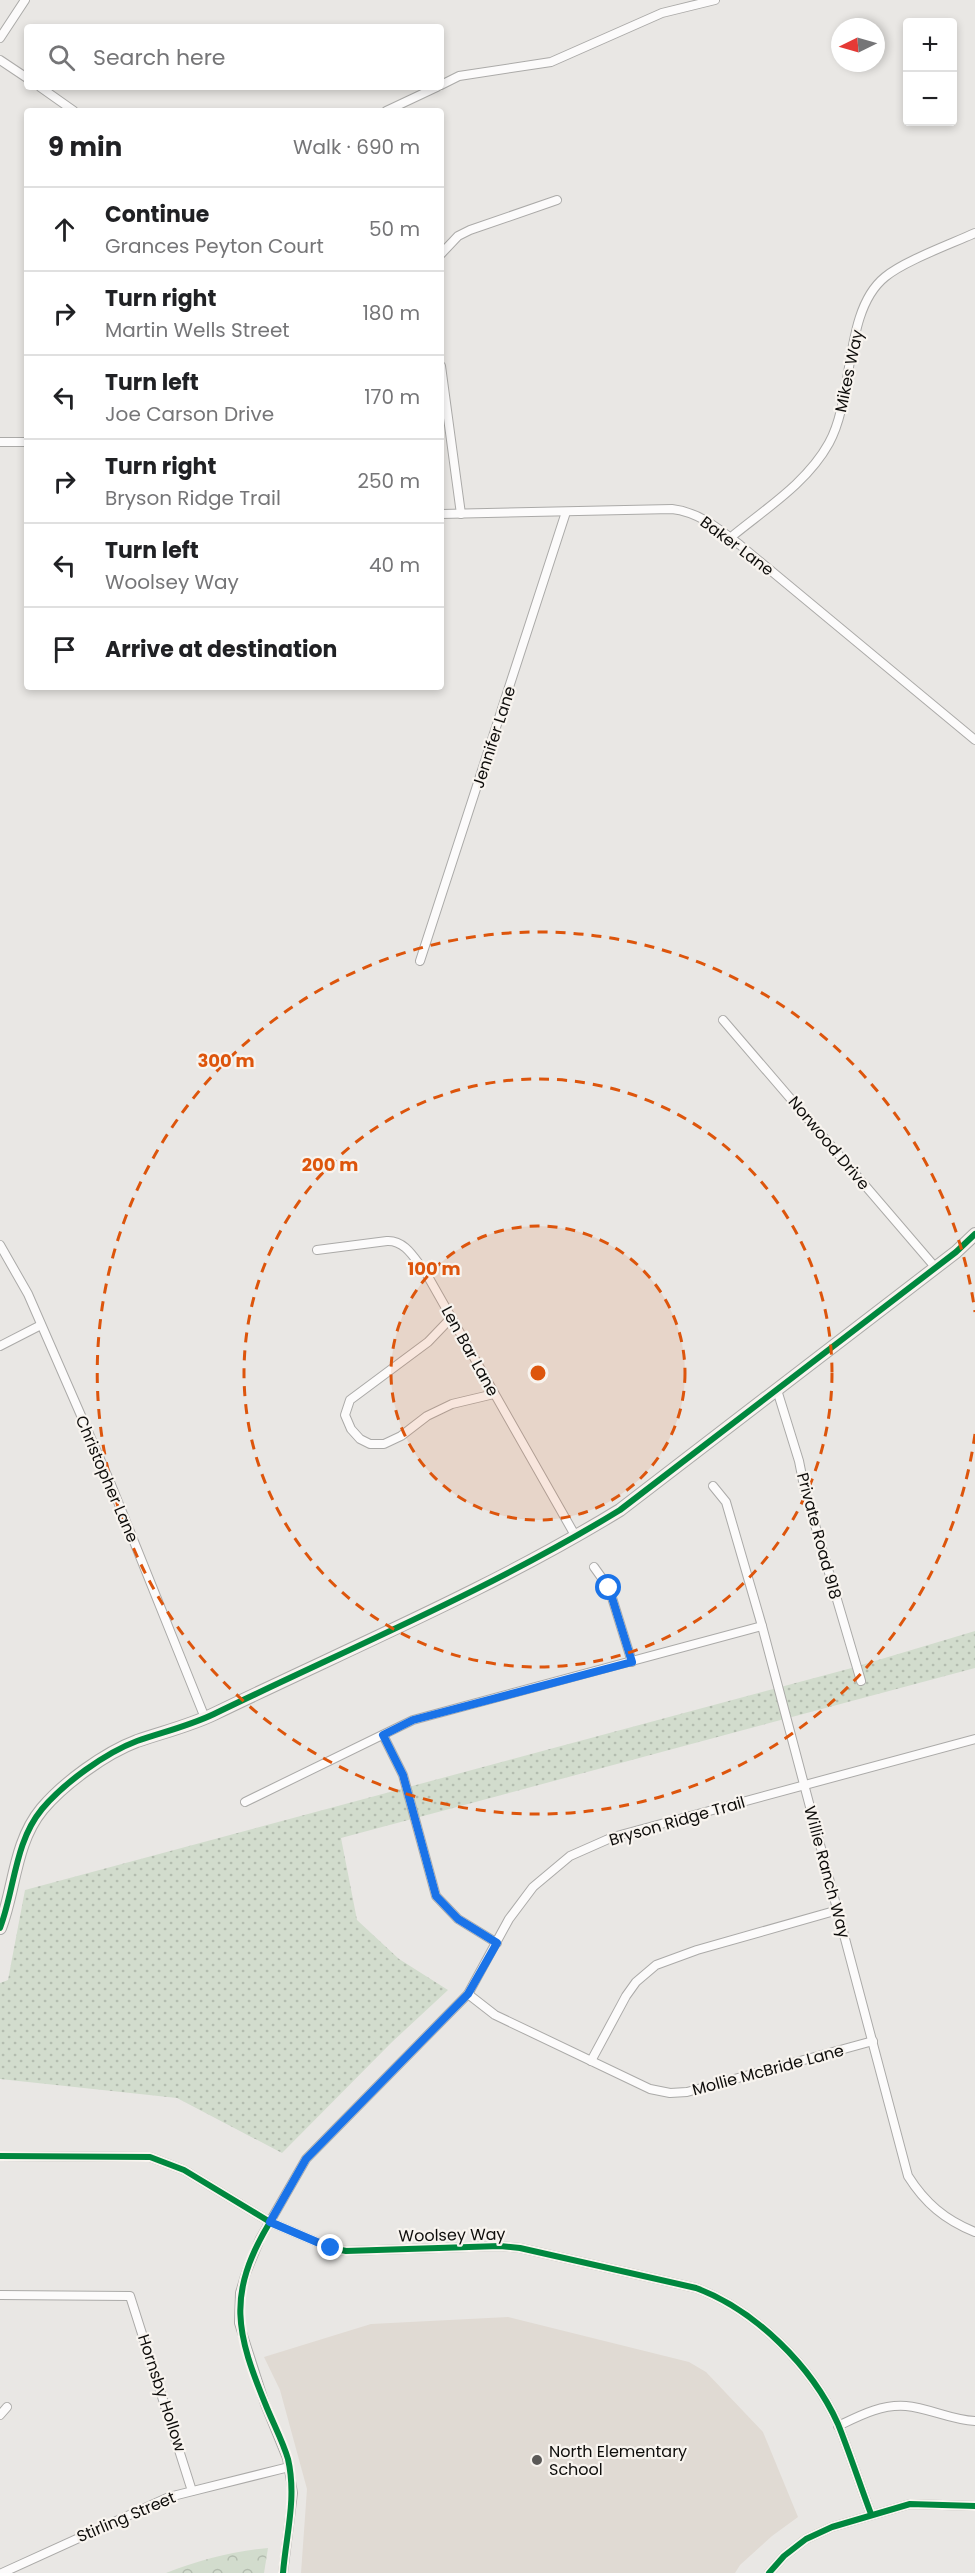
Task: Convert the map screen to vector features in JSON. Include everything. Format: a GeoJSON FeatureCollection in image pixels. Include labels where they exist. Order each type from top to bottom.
{"type":"FeatureCollection","features":[{"type":"Feature","properties":{"kind":"street"},"geometry":{"type":"LineString","coordinates":[[0,38],[25,0]]}},
{"type":"Feature","properties":{"kind":"street"},"geometry":{"type":"LineString","coordinates":[[444,84],[459,76],[550,62],[662,13],[715,0]]}},
{"type":"Feature","properties":{"kind":"street"},"geometry":{"type":"LineString","coordinates":[[0,60],[24,76]]}},
{"type":"Feature","properties":{"kind":"street"},"geometry":{"type":"LineString","coordinates":[[44,90],[70,108]]}},
{"type":"Feature","properties":{"kind":"street"},"geometry":{"type":"LineString","coordinates":[[392,108],[431,90]]}},
{"type":"Feature","properties":{"kind":"street"},"geometry":{"type":"LineString","coordinates":[[444,251],[458,237],[470,230],[557,200]]}},
{"type":"Feature","properties":{"kind":"street","name":"Mikes Way"},"geometry":{"type":"LineString","coordinates":[[730,538],[806,475],[829,442],[843,405],[864,304],[878,283],[892,272],[975,233]]}},
{"type":"Feature","properties":{"kind":"street"},"geometry":{"type":"LineString","coordinates":[[444,388],[461,514]]}},
{"type":"Feature","properties":{"kind":"street"},"geometry":{"type":"LineString","coordinates":[[0,442],[24,442]]}},
{"type":"Feature","properties":{"kind":"street","name":"Baker Lane"},"geometry":{"type":"LineString","coordinates":[[444,514],[678,509],[703,518],[975,740]]}},
{"type":"Feature","properties":{"kind":"street","name":"Jennifer Lane"},"geometry":{"type":"LineString","coordinates":[[420,961],[566,512]]}},
{"type":"Feature","properties":{"kind":"street","name":"Norwood Drive"},"geometry":{"type":"LineString","coordinates":[[723,1020],[935,1267]]}},
{"type":"Feature","properties":{"kind":"street"},"geometry":{"type":"LineString","coordinates":[[0,1928],[24,1840],[34,1820],[49,1802],[106,1756],[138,1741],[205,1718],[398,1627],[576,1537],[620,1510],[975,1234]]}},
{"type":"Feature","properties":{"kind":"street","name":"Len Bar Lane"},"geometry":{"type":"LineString","coordinates":[[317,1250],[387,1241],[395,1241],[404,1245],[426,1273],[576,1537]]}},
{"type":"Feature","properties":{"kind":"street","name":"Christopher Lane"},"geometry":{"type":"LineString","coordinates":[[0,1245],[28,1294],[110,1482],[205,1718]]}},
{"type":"Feature","properties":{"kind":"street"},"geometry":{"type":"LineString","coordinates":[[451,1318],[428,1342],[350,1400],[345,1416],[351,1429],[360,1439],[370,1444],[384,1444],[401,1436],[427,1416],[452,1404],[494,1394]]}},
{"type":"Feature","properties":{"kind":"street"},"geometry":{"type":"LineString","coordinates":[[0,1346],[41,1325]]}},
{"type":"Feature","properties":{"kind":"street","name":"Private Road 918"},"geometry":{"type":"LineString","coordinates":[[777,1390],[800,1461],[805,1491],[861,1681]]}},
{"type":"Feature","properties":{"kind":"street","name":"Willie Ranch Way"},"geometry":{"type":"LineString","coordinates":[[713,1486],[726,1502],[762,1626],[908,2176],[925,2200],[937,2212],[975,2232]]}},
{"type":"Feature","properties":{"kind":"street"},"geometry":{"type":"LineString","coordinates":[[594,1567],[609,1588],[632,1662]]}},
{"type":"Feature","properties":{"kind":"street"},"geometry":{"type":"LineString","coordinates":[[245,1802],[413,1720],[762,1626]]}},
{"type":"Feature","properties":{"kind":"street"},"geometry":{"type":"LineString","coordinates":[[383,1735],[403,1775],[436,1896],[458,1919],[497,1943]]}},
{"type":"Feature","properties":{"kind":"street","name":"Bryson Ridge Trail"},"geometry":{"type":"LineString","coordinates":[[283,2573],[292,2493],[289,2467],[265,2404],[239,2323],[240,2293],[260,2239],[306,2159],[468,1994],[509,1919],[533,1887],[570,1856],[614,1837],[975,1739]]}},
{"type":"Feature","properties":{"kind":"street"},"geometry":{"type":"LineString","coordinates":[[591,2061],[626,1996],[636,1982],[656,1965],[697,1950],[838,1910]]}},
{"type":"Feature","properties":{"kind":"street","name":"Mollie McBride Lane"},"geometry":{"type":"LineString","coordinates":[[468,1994],[495,2015],[532,2033],[650,2089],[670,2092],[687,2092],[873,2042]]}},
{"type":"Feature","properties":{"kind":"street","name":"Woolsey Way"},"geometry":{"type":"LineString","coordinates":[[0,2156],[150,2157],[183,2170],[270,2222],[331,2248],[346,2251],[500,2246],[520,2248],[696,2288],[721,2297],[746,2313],[766,2331],[814,2383],[838,2426],[872,2514]]}},
{"type":"Feature","properties":{"kind":"street","name":"Hornsby Hollow"},"geometry":{"type":"LineString","coordinates":[[0,2295],[130,2296],[192,2491]]}},
{"type":"Feature","properties":{"kind":"street"},"geometry":{"type":"LineString","coordinates":[[838,2426],[868,2411],[892,2406],[906,2406],[963,2421],[975,2421]]}},
{"type":"Feature","properties":{"kind":"street"},"geometry":{"type":"LineString","coordinates":[[0,2415],[7,2407]]}},
{"type":"Feature","properties":{"kind":"street","name":"Stirling Street"},"geometry":{"type":"LineString","coordinates":[[2,2573],[169,2497],[289,2467]]}},
{"type":"Feature","properties":{"kind":"street"},"geometry":{"type":"LineString","coordinates":[[769,2573],[784,2556],[806,2539],[832,2527],[910,2504],[930,2502],[975,2506]]}},
{"type":"Feature","properties":{"kind":"street"},"geometry":{"type":"LineString","coordinates":[[775,2573],[784,2556]]}},
{"type":"Feature","properties":{"kind":"shaded area","name":"North Elementary School"},"geometry":{"type":"Polygon","coordinates":[[[508,2317],[689,2362],[706,2372],[763,2432],[798,2517],[772,2536],[740,2565],[735,2573],[301,2573],[307,2489],[280,2390],[264,2357],[371,2324],[508,2317]]]}},
{"type":"Feature","properties":{"kind":"green space"},"geometry":{"type":"Polygon","coordinates":[[[975,1631],[975,1668],[341,1838],[357,1920],[399,1959],[448,1990],[392,2042],[282,2153],[177,2098],[0,2079],[0,1983],[8,1980],[25,1890],[848,1669],[975,1631]]]}},
{"type":"Feature","properties":{"kind":"green space"},"geometry":{"type":"Polygon","coordinates":[[[268,2548],[264,2573],[166,2573],[216,2557],[268,2548]]]}},
{"type":"Feature","properties":{"kind":"cycle path"},"geometry":{"type":"LineString","coordinates":[[0,1928],[20,1851],[33,1822],[51,1799],[86,1770],[125,1746],[205,1718],[420,1617],[521,1566],[620,1510],[956,1252],[975,1234]]}},
{"type":"Feature","properties":{"kind":"cycle path"},"geometry":{"type":"LineString","coordinates":[[0,2156],[150,2157],[184,2170],[270,2222],[331,2248],[346,2251],[500,2246],[520,2248],[696,2288],[739,2310],[760,2325],[797,2361],[813,2381],[838,2424],[871,2514]]}},
{"type":"Feature","properties":{"kind":"cycle path"},"geometry":{"type":"LineString","coordinates":[[270,2222],[247,2271],[240,2314],[248,2358],[288,2459],[291,2502],[283,2573]]}},
{"type":"Feature","properties":{"kind":"cycle path"},"geometry":{"type":"LineString","coordinates":[[769,2573],[784,2556],[806,2539],[832,2527],[910,2504],[975,2506]]}},
{"type":"Feature","properties":{"kind":"place","name":"North Elementary School"},"geometry":{"type":"Point","coordinates":[537,2460]}},
{"type":"Feature","properties":{"kind":"route"},"geometry":{"type":"LineString","coordinates":[[331,2248],[270,2222],[306,2159],[468,1994],[497,1943],[458,1919],[436,1896],[403,1775],[383,1735],[413,1720],[632,1662],[609,1588]]}}]}
